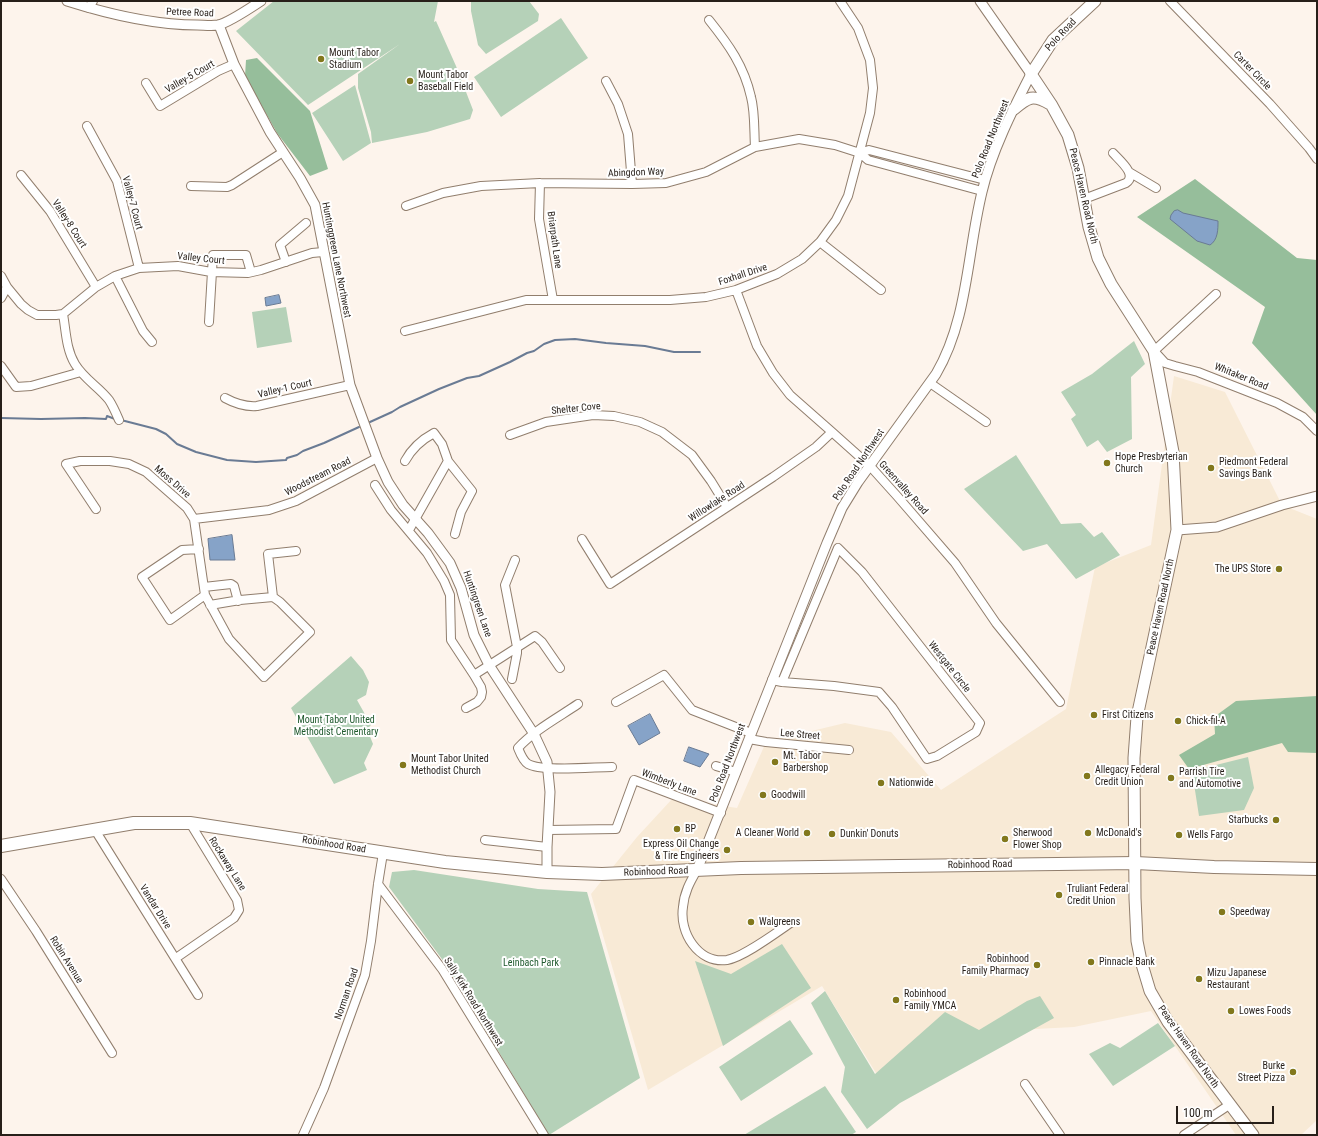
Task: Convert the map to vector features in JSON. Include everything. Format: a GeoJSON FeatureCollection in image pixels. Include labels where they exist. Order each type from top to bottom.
{"type":"FeatureCollection","features":[{"type":"Feature","properties":{"kind":"main road","name":"Polo Road"},"geometry":{"type":"LineString","coordinates":[[1031,74],[1053,40],[1095,1]]}},
{"type":"Feature","properties":{"kind":"main road","name":"Peace Haven Road North"},"geometry":{"type":"LineString","coordinates":[[1031,74],[1051,104],[1068,135],[1078,168],[1088,227],[1098,258],[1111,284],[1154,351],[1173,452],[1177,530],[1137,717],[1134,758],[1136,863],[1135,898],[1137,941],[1141,961],[1150,991],[1168,1022],[1253,1135]]}},
{"type":"Feature","properties":{"kind":"main road"},"geometry":{"type":"LineString","coordinates":[[1014,109],[1025,100],[1037,97],[1051,104]]}},
{"type":"Feature","properties":{"kind":"main road","name":"Robinhood Road"},"geometry":{"type":"LineString","coordinates":[[1,846],[134,823],[190,824],[445,862],[547,872],[602,874],[752,868],[1136,863],[1214,867],[1317,869]]}},
{"type":"Feature","properties":{"kind":"street","name":"Petree Road"},"geometry":{"type":"LineString","coordinates":[[67,1],[91,4],[158,22],[180,25],[219,25],[246,11],[261,1]]}},
{"type":"Feature","properties":{"kind":"street","name":"Foxhall Drive"},"geometry":{"type":"LineString","coordinates":[[405,331],[526,300],[670,300],[706,297],[736,290],[777,274],[802,260],[820,242],[836,220],[848,196],[870,113],[873,88],[870,60],[858,28],[840,1]]}},
{"type":"Feature","properties":{"kind":"street"},"geometry":{"type":"LineString","coordinates":[[980,1],[1031,74]]}},
{"type":"Feature","properties":{"kind":"street","name":"Carter Circle"},"geometry":{"type":"LineString","coordinates":[[1170,1],[1270,104],[1317,159]]}},
{"type":"Feature","properties":{"kind":"street"},"geometry":{"type":"LineString","coordinates":[[709,20],[726,40],[742,68],[752,98],[755,147]]}},
{"type":"Feature","properties":{"kind":"street","name":"Huntinggreen Lane Northwest"},"geometry":{"type":"LineString","coordinates":[[219,25],[234,64],[270,132],[300,178],[315,205],[350,385],[364,424]]}},
{"type":"Feature","properties":{"kind":"street","name":"Valley-5 Court"},"geometry":{"type":"LineString","coordinates":[[146,83],[160,106],[218,71],[234,64]]}},
{"type":"Feature","properties":{"kind":"street","name":"Polo Road Northwest"},"geometry":{"type":"LineString","coordinates":[[697,870],[750,736],[777,681],[827,543],[846,502],[858,482],[930,383],[943,362],[956,328],[985,180],[992,159],[1031,74]]}},
{"type":"Feature","properties":{"kind":"street"},"geometry":{"type":"LineString","coordinates":[[606,81],[618,104],[628,134],[632,184]]}},
{"type":"Feature","properties":{"kind":"street","name":"Valley-7 Court"},"geometry":{"type":"LineString","coordinates":[[87,126],[117,181],[139,268]]}},
{"type":"Feature","properties":{"kind":"street","name":"Abingdon Way"},"geometry":{"type":"LineString","coordinates":[[406,206],[442,193],[481,186],[540,183],[666,183],[706,172],[755,147],[799,139],[835,145],[860,153],[868,160],[982,191]]}},
{"type":"Feature","properties":{"kind":"street","name":"Abingdon Way"},"geometry":{"type":"LineString","coordinates":[[860,153],[869,150],[985,180]]}},
{"type":"Feature","properties":{"kind":"street"},"geometry":{"type":"LineString","coordinates":[[191,186],[232,186],[283,152]]}},
{"type":"Feature","properties":{"kind":"street"},"geometry":{"type":"LineString","coordinates":[[1113,153],[1129,172],[1156,188]]}},
{"type":"Feature","properties":{"kind":"street"},"geometry":{"type":"LineString","coordinates":[[1084,199],[1129,182],[1131,176],[1129,172]]}},
{"type":"Feature","properties":{"kind":"street","name":"Valley-8 Court"},"geometry":{"type":"LineString","coordinates":[[21,175],[50,212],[96,287]]}},
{"type":"Feature","properties":{"kind":"street","name":"Briarpath Lane"},"geometry":{"type":"LineString","coordinates":[[540,183],[539,219],[554,300]]}},
{"type":"Feature","properties":{"kind":"street"},"geometry":{"type":"LineString","coordinates":[[286,262],[280,245],[306,223]]}},
{"type":"Feature","properties":{"kind":"street"},"geometry":{"type":"LineString","coordinates":[[820,242],[881,290]]}},
{"type":"Feature","properties":{"kind":"street","name":"Valley Court"},"geometry":{"type":"LineString","coordinates":[[63,314],[96,287],[115,276],[139,268],[178,266],[211,272],[251,272],[312,253],[323,252]]}},
{"type":"Feature","properties":{"kind":"street"},"geometry":{"type":"LineString","coordinates":[[209,322],[213,255],[246,255],[251,272]]}},
{"type":"Feature","properties":{"kind":"street"},"geometry":{"type":"LineString","coordinates":[[1,276],[7,287],[28,310],[37,315],[63,314],[67,342],[75,364],[109,400],[120,420]]}},
{"type":"Feature","properties":{"kind":"street"},"geometry":{"type":"LineString","coordinates":[[115,276],[143,331],[152,342]]}},
{"type":"Feature","properties":{"kind":"street"},"geometry":{"type":"LineString","coordinates":[[1,298],[7,287]]}},
{"type":"Feature","properties":{"kind":"street","name":"Greenvalley Road"},"geometry":{"type":"LineString","coordinates":[[736,290],[758,346],[773,373],[790,395],[870,466],[897,496],[955,563],[996,623],[1060,702]]}},
{"type":"Feature","properties":{"kind":"street"},"geometry":{"type":"LineString","coordinates":[[1154,351],[1216,294]]}},
{"type":"Feature","properties":{"kind":"street","name":"Whitaker Road"},"geometry":{"type":"LineString","coordinates":[[1154,351],[1165,362],[1198,372],[1277,404],[1303,418],[1317,431]]}},
{"type":"Feature","properties":{"kind":"street"},"geometry":{"type":"LineString","coordinates":[[1,366],[16,387],[31,386],[81,372]]}},
{"type":"Feature","properties":{"kind":"street"},"geometry":{"type":"LineString","coordinates":[[930,383],[986,422]]}},
{"type":"Feature","properties":{"kind":"street","name":"Valley-1 Court"},"geometry":{"type":"LineString","coordinates":[[225,398],[238,405],[257,406],[350,385]]}},
{"type":"Feature","properties":{"kind":"street","name":"Shelter Cove"},"geometry":{"type":"LineString","coordinates":[[510,434],[546,422],[593,415],[614,416],[640,422],[662,432],[692,455],[711,481],[727,507]]}},
{"type":"Feature","properties":{"kind":"street","name":"Huntingreen Lane"},"geometry":{"type":"LineString","coordinates":[[364,424],[388,482],[404,505],[428,533],[450,563],[461,588],[474,635],[489,665],[534,734],[547,762],[550,792],[547,872]]}},
{"type":"Feature","properties":{"kind":"street","name":"Willowlake Road"},"geometry":{"type":"LineString","coordinates":[[582,539],[610,584],[816,447],[832,432]]}},
{"type":"Feature","properties":{"kind":"street"},"geometry":{"type":"LineString","coordinates":[[405,462],[411,451],[423,439],[434,433],[442,444],[448,462],[472,491],[461,512],[455,534]]}},
{"type":"Feature","properties":{"kind":"street","name":"Woodstream Road"},"geometry":{"type":"LineString","coordinates":[[194,520],[269,510],[296,501],[377,458]]}},
{"type":"Feature","properties":{"kind":"street","name":"Moss Drive"},"geometry":{"type":"LineString","coordinates":[[96,509],[66,464],[80,461],[110,461],[129,464],[146,472],[187,508],[194,520]]}},
{"type":"Feature","properties":{"kind":"street"},"geometry":{"type":"LineString","coordinates":[[408,530],[448,462]]}},
{"type":"Feature","properties":{"kind":"street"},"geometry":{"type":"LineString","coordinates":[[375,485],[391,510],[427,553],[444,581],[450,595],[451,640],[474,675],[481,687],[482,692],[481,697],[477,702],[466,708]]}},
{"type":"Feature","properties":{"kind":"street"},"geometry":{"type":"LineString","coordinates":[[1177,530],[1217,527],[1282,505],[1317,496]]}},
{"type":"Feature","properties":{"kind":"street"},"geometry":{"type":"LineString","coordinates":[[194,520],[205,595],[210,605],[229,639],[264,677],[310,632],[273,597],[238,600],[210,605]]}},
{"type":"Feature","properties":{"kind":"street"},"geometry":{"type":"LineString","coordinates":[[777,681],[838,548],[827,543]]}},
{"type":"Feature","properties":{"kind":"street","name":"Westgate Circle"},"geometry":{"type":"LineString","coordinates":[[777,681],[879,692],[892,707],[927,758],[937,756],[976,732],[980,723],[862,572],[838,548]]}},
{"type":"Feature","properties":{"kind":"street"},"geometry":{"type":"LineString","coordinates":[[199,549],[182,550],[142,577],[170,620],[205,595]]}},
{"type":"Feature","properties":{"kind":"street"},"geometry":{"type":"LineString","coordinates":[[273,597],[268,554],[296,551]]}},
{"type":"Feature","properties":{"kind":"street"},"geometry":{"type":"LineString","coordinates":[[512,679],[517,647],[506,585],[515,560]]}},
{"type":"Feature","properties":{"kind":"street"},"geometry":{"type":"LineString","coordinates":[[204,587],[232,584],[238,600]]}},
{"type":"Feature","properties":{"kind":"street"},"geometry":{"type":"LineString","coordinates":[[474,675],[535,636],[542,642],[560,668]]}},
{"type":"Feature","properties":{"kind":"street","name":"Lee Street"},"geometry":{"type":"LineString","coordinates":[[616,702],[664,675],[692,710],[750,736],[766,742],[849,750]]}},
{"type":"Feature","properties":{"kind":"street"},"geometry":{"type":"LineString","coordinates":[[578,704],[534,734],[518,748],[525,762],[548,768],[612,767]]}},
{"type":"Feature","properties":{"kind":"street"},"geometry":{"type":"LineString","coordinates":[[716,766],[736,772]]}},
{"type":"Feature","properties":{"kind":"street","name":"Wimberly Lane"},"geometry":{"type":"LineString","coordinates":[[548,830],[616,829],[634,780],[720,813]]}},
{"type":"Feature","properties":{"kind":"street","name":"Rockaway Lane"},"geometry":{"type":"LineString","coordinates":[[176,958],[234,918],[239,910],[237,900],[190,824]]}},
{"type":"Feature","properties":{"kind":"street","name":"Vandar Drive"},"geometry":{"type":"LineString","coordinates":[[95,830],[198,995]]}},
{"type":"Feature","properties":{"kind":"street"},"geometry":{"type":"LineString","coordinates":[[485,840],[547,847]]}},
{"type":"Feature","properties":{"kind":"street","name":"Norman Road"},"geometry":{"type":"LineString","coordinates":[[303,1135],[324,1088],[365,976],[383,852]]}},
{"type":"Feature","properties":{"kind":"street"},"geometry":{"type":"LineString","coordinates":[[697,870],[685,894],[682,921],[688,938],[701,954],[709,958],[721,960],[736,958],[792,922]]}},
{"type":"Feature","properties":{"kind":"street","name":"Robin Avenue"},"geometry":{"type":"LineString","coordinates":[[1,879],[36,931],[112,1053]]}},
{"type":"Feature","properties":{"kind":"street","name":"Sally Kirk Road Northwest"},"geometry":{"type":"LineString","coordinates":[[378,884],[442,969],[544,1135]]}},
{"type":"Feature","properties":{"kind":"street"},"geometry":{"type":"LineString","coordinates":[[1025,1084],[1060,1135]]}},
{"type":"Feature","properties":{"kind":"street"},"geometry":{"type":"LineString","coordinates":[[1184,1135],[1230,1105]]}},
{"type":"Feature","properties":{"kind":"shaded area"},"geometry":{"type":"Polygon","coordinates":[[[1174,376],[1225,392],[1282,505],[1317,519],[1317,1120],[1301,1135],[1236,1135],[1151,1011],[1074,1027],[938,1034],[876,1073],[822,986],[648,1090],[591,894],[637,837],[673,798],[737,808],[766,742],[845,723],[891,732],[941,790],[1066,709],[1095,567],[1151,545],[1174,376]]]}},
{"type":"Feature","properties":{"kind":"green space"},"geometry":{"type":"Polygon","coordinates":[[[274,1],[438,1],[434,22],[436,21],[456,66],[473,110],[470,119],[427,132],[372,143],[371,132],[358,88],[358,74],[400,44],[308,105],[236,31],[274,1]]]}},
{"type":"Feature","properties":{"kind":"green space"},"geometry":{"type":"Polygon","coordinates":[[[471,1],[529,1],[539,14],[538,21],[486,54],[478,45],[471,11],[471,1]]]}},
{"type":"Feature","properties":{"kind":"green space"},"geometry":{"type":"Polygon","coordinates":[[[561,18],[588,58],[501,117],[474,77],[561,18]]]}},
{"type":"Feature","properties":{"kind":"green space"},"geometry":{"type":"Polygon","coordinates":[[[257,58],[310,111],[328,169],[310,176],[277,133],[245,76],[246,60],[257,58]]]}},
{"type":"Feature","properties":{"kind":"green space"},"geometry":{"type":"Polygon","coordinates":[[[355,85],[371,143],[343,161],[312,113],[355,85]]]}},
{"type":"Feature","properties":{"kind":"green space"},"geometry":{"type":"Polygon","coordinates":[[[1195,179],[1297,258],[1317,260],[1317,415],[1252,343],[1265,307],[1137,217],[1195,179]]]}},
{"type":"Feature","properties":{"kind":"green space"},"geometry":{"type":"Polygon","coordinates":[[[286,307],[292,342],[257,348],[252,312],[286,307]]]}},
{"type":"Feature","properties":{"kind":"green space"},"geometry":{"type":"Polygon","coordinates":[[[1134,341],[1145,364],[1131,377],[1132,439],[1107,452],[1098,440],[1087,447],[1071,419],[1076,415],[1061,392],[1092,374],[1134,341]]]}},
{"type":"Feature","properties":{"kind":"green space"},"geometry":{"type":"Polygon","coordinates":[[[1016,455],[1061,524],[1081,523],[1094,537],[1102,532],[1120,555],[1076,579],[1047,544],[1023,551],[964,489],[1016,455]]]}},
{"type":"Feature","properties":{"kind":"green space","name":"Mount Tabor United Methodist Cementary"},"geometry":{"type":"Polygon","coordinates":[[[351,656],[363,670],[369,682],[366,695],[357,700],[371,725],[367,729],[373,744],[364,763],[367,770],[334,784],[291,708],[351,656]]]}},
{"type":"Feature","properties":{"kind":"green space"},"geometry":{"type":"Polygon","coordinates":[[[1317,696],[1317,753],[1288,752],[1282,743],[1189,769],[1179,755],[1215,734],[1214,717],[1236,701],[1317,696]]]}},
{"type":"Feature","properties":{"kind":"green space"},"geometry":{"type":"Polygon","coordinates":[[[1248,757],[1254,788],[1244,810],[1199,816],[1192,771],[1248,757]]]}},
{"type":"Feature","properties":{"kind":"green space","name":"Leinbach Park"},"geometry":{"type":"Polygon","coordinates":[[[414,870],[538,889],[587,892],[640,1078],[549,1135],[447,966],[389,887],[392,872],[414,870]]]}},
{"type":"Feature","properties":{"kind":"green space"},"geometry":{"type":"Polygon","coordinates":[[[782,944],[811,988],[723,1046],[695,961],[731,974],[782,944]]]}},
{"type":"Feature","properties":{"kind":"green space"},"geometry":{"type":"Polygon","coordinates":[[[825,991],[875,1074],[945,1012],[979,1030],[1027,1001],[1040,996],[1054,1018],[900,1103],[867,1129],[841,1092],[845,1067],[811,1003],[825,991]]]}},
{"type":"Feature","properties":{"kind":"green space"},"geometry":{"type":"Polygon","coordinates":[[[790,1020],[813,1054],[741,1101],[719,1067],[790,1020]]]}},
{"type":"Feature","properties":{"kind":"green space"},"geometry":{"type":"Polygon","coordinates":[[[1158,1023],[1175,1046],[1113,1086],[1089,1054],[1110,1043],[1120,1048],[1158,1023]]]}},
{"type":"Feature","properties":{"kind":"green space"},"geometry":{"type":"Polygon","coordinates":[[[825,1086],[856,1132],[851,1135],[744,1135],[825,1086]]]}},
{"type":"Feature","properties":{"kind":"water"},"geometry":{"type":"Polygon","coordinates":[[[1178,210],[1183,213],[1218,221],[1217,234],[1213,243],[1210,245],[1197,241],[1170,219],[1174,211],[1178,210]]]}},
{"type":"Feature","properties":{"kind":"water"},"geometry":{"type":"Polygon","coordinates":[[[279,295],[281,303],[266,306],[265,298],[279,295]]]}},
{"type":"Feature","properties":{"kind":"water"},"geometry":{"type":"Polygon","coordinates":[[[232,535],[235,560],[210,560],[208,539],[232,535]]]}},
{"type":"Feature","properties":{"kind":"water"},"geometry":{"type":"Polygon","coordinates":[[[650,714],[660,733],[639,745],[628,726],[650,714]]]}},
{"type":"Feature","properties":{"kind":"water"},"geometry":{"type":"Polygon","coordinates":[[[689,747],[709,754],[700,767],[684,761],[689,747]]]}},
{"type":"Feature","properties":{"kind":"waterway"},"geometry":{"type":"LineString","coordinates":[[370,422],[439,389],[467,378],[479,376],[555,340],[575,339],[645,346],[674,352],[700,352]]}},
{"type":"Feature","properties":{"kind":"waterway"},"geometry":{"type":"LineString","coordinates":[[1,418],[106,419],[107,416],[115,419]]}},
{"type":"Feature","properties":{"kind":"waterway"},"geometry":{"type":"LineString","coordinates":[[121,420],[156,429],[166,434],[177,444],[196,452],[227,460],[256,462],[286,460],[287,458],[359,427]]}},
{"type":"Feature","properties":{"kind":"place","name":"Mount Tabor Stadium"},"geometry":{"type":"Point","coordinates":[321,59]}},
{"type":"Feature","properties":{"kind":"place","name":"Mount Tabor Baseball Field"},"geometry":{"type":"Point","coordinates":[410,81]}},
{"type":"Feature","properties":{"kind":"place","name":"Hope Presbyterian Church"},"geometry":{"type":"Point","coordinates":[1107,463]}},
{"type":"Feature","properties":{"kind":"place","name":"Piedmont Federal Savings Bank"},"geometry":{"type":"Point","coordinates":[1211,468]}},
{"type":"Feature","properties":{"kind":"place","name":"The UPS Store"},"geometry":{"type":"Point","coordinates":[1279,569]}},
{"type":"Feature","properties":{"kind":"place","name":"First Citizens"},"geometry":{"type":"Point","coordinates":[1094,715]}},
{"type":"Feature","properties":{"kind":"place","name":"Chick-fil-A"},"geometry":{"type":"Point","coordinates":[1178,721]}},
{"type":"Feature","properties":{"kind":"place","name":"Mt. Tabor Barbershop"},"geometry":{"type":"Point","coordinates":[775,762]}},
{"type":"Feature","properties":{"kind":"place","name":"Mount Tabor United Methodist Church"},"geometry":{"type":"Point","coordinates":[403,765]}},
{"type":"Feature","properties":{"kind":"place","name":"Allegacy Federal Credit Union"},"geometry":{"type":"Point","coordinates":[1087,776]}},
{"type":"Feature","properties":{"kind":"place","name":"Parrish Tire and Automotive"},"geometry":{"type":"Point","coordinates":[1171,778]}},
{"type":"Feature","properties":{"kind":"place","name":"Nationwide"},"geometry":{"type":"Point","coordinates":[881,783]}},
{"type":"Feature","properties":{"kind":"place","name":"Goodwill"},"geometry":{"type":"Point","coordinates":[763,795]}},
{"type":"Feature","properties":{"kind":"place","name":"Starbucks"},"geometry":{"type":"Point","coordinates":[1276,820]}},
{"type":"Feature","properties":{"kind":"place","name":"BP"},"geometry":{"type":"Point","coordinates":[677,829]}},
{"type":"Feature","properties":{"kind":"place","name":"A Cleaner World"},"geometry":{"type":"Point","coordinates":[807,833]}},
{"type":"Feature","properties":{"kind":"place","name":"McDonald's"},"geometry":{"type":"Point","coordinates":[1088,833]}},
{"type":"Feature","properties":{"kind":"place","name":"Dunkin' Donuts"},"geometry":{"type":"Point","coordinates":[832,834]}},
{"type":"Feature","properties":{"kind":"place","name":"Wells Fargo"},"geometry":{"type":"Point","coordinates":[1179,835]}},
{"type":"Feature","properties":{"kind":"place","name":"Sherwood Flower Shop"},"geometry":{"type":"Point","coordinates":[1005,839]}},
{"type":"Feature","properties":{"kind":"place","name":"Express Oil Change & Tire Engineers"},"geometry":{"type":"Point","coordinates":[727,850]}},
{"type":"Feature","properties":{"kind":"place","name":"Truliant Federal Credit Union"},"geometry":{"type":"Point","coordinates":[1059,895]}},
{"type":"Feature","properties":{"kind":"place","name":"Speedway"},"geometry":{"type":"Point","coordinates":[1222,912]}},
{"type":"Feature","properties":{"kind":"place","name":"Walgreens"},"geometry":{"type":"Point","coordinates":[751,922]}},
{"type":"Feature","properties":{"kind":"place","name":"Pinnacle Bank"},"geometry":{"type":"Point","coordinates":[1091,962]}},
{"type":"Feature","properties":{"kind":"place","name":"Robinhood Family Pharmacy"},"geometry":{"type":"Point","coordinates":[1037,965]}},
{"type":"Feature","properties":{"kind":"place","name":"Mizu Japanese Restaurant"},"geometry":{"type":"Point","coordinates":[1199,979]}},
{"type":"Feature","properties":{"kind":"place","name":"Robinhood Family YMCA"},"geometry":{"type":"Point","coordinates":[896,1000]}},
{"type":"Feature","properties":{"kind":"place","name":"Lowes Foods"},"geometry":{"type":"Point","coordinates":[1231,1011]}},
{"type":"Feature","properties":{"kind":"place","name":"Burke Street Pizza"},"geometry":{"type":"Point","coordinates":[1293,1072]}}]}
